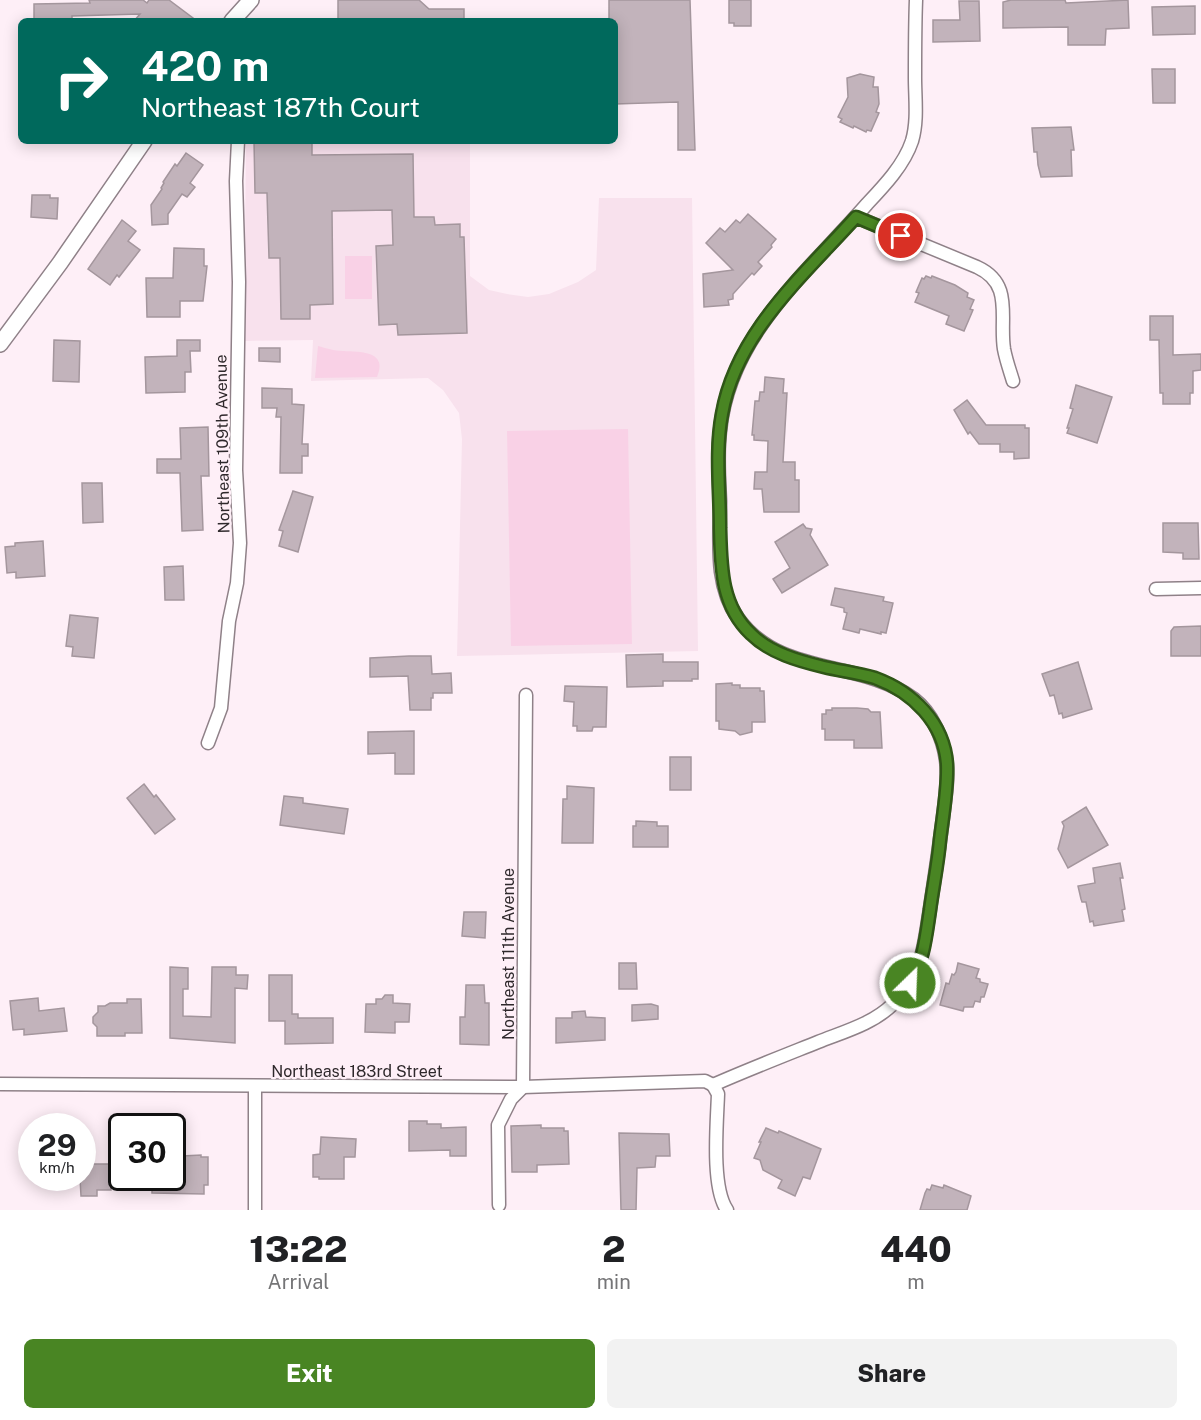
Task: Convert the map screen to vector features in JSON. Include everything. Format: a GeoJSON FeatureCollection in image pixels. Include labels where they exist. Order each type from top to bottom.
{"type":"FeatureCollection","features":[{"type":"Feature","properties":{"kind":"street"},"geometry":{"type":"LineString","coordinates":[[235,18],[251,0]]}},
{"type":"Feature","properties":{"kind":"street"},"geometry":{"type":"LineString","coordinates":[[728,1210],[722,1201],[717,1182],[717,1094],[713,1085],[853,1028],[891,1006],[916,974],[924,946],[939,851],[947,762],[934,724],[918,703],[882,681],[796,660],[761,642],[751,634],[730,605],[721,572],[719,442],[722,414],[730,381],[750,340],[765,319],[897,168],[912,142],[916,99],[916,0]]}},
{"type":"Feature","properties":{"kind":"street"},"geometry":{"type":"LineString","coordinates":[[0,344],[142,144]]}},
{"type":"Feature","properties":{"kind":"street","name":"Northeast 109th Avenue"},"geometry":{"type":"LineString","coordinates":[[208,743],[221,708],[229,621],[237,583],[240,543],[236,471],[239,282],[236,181],[238,144]]}},
{"type":"Feature","properties":{"kind":"street"},"geometry":{"type":"LineString","coordinates":[[856,217],[977,267],[992,276],[1002,294],[1004,349],[1013,381]]}},
{"type":"Feature","properties":{"kind":"street"},"geometry":{"type":"LineString","coordinates":[[1156,589],[1201,588]]}},
{"type":"Feature","properties":{"kind":"street","name":"Northeast 111th Avenue"},"geometry":{"type":"LineString","coordinates":[[523,1087],[526,695]]}},
{"type":"Feature","properties":{"kind":"street","name":"Northeast 183rd Street"},"geometry":{"type":"LineString","coordinates":[[0,1084],[523,1087],[705,1081],[713,1085]]}},
{"type":"Feature","properties":{"kind":"street"},"geometry":{"type":"LineString","coordinates":[[255,1087],[255,1210]]}},
{"type":"Feature","properties":{"kind":"street"},"geometry":{"type":"LineString","coordinates":[[499,1205],[498,1125],[511,1099],[523,1087]]}},
{"type":"Feature","properties":{"kind":"shaded area"},"geometry":{"type":"Polygon","coordinates":[[[246,144],[470,144],[470,276],[489,290],[528,297],[549,294],[578,282],[596,270],[599,198],[692,198],[698,651],[457,656],[462,439],[459,413],[443,390],[428,378],[311,381],[313,340],[244,341],[246,144]]]}},
{"type":"Feature","properties":{"kind":"shaded area"},"geometry":{"type":"Polygon","coordinates":[[[345,256],[372,256],[372,299],[345,299],[345,256]]]}},
{"type":"Feature","properties":{"kind":"shaded area"},"geometry":{"type":"Polygon","coordinates":[[[318,346],[370,354],[379,362],[377,377],[315,378],[318,346]]]}},
{"type":"Feature","properties":{"kind":"shaded area"},"geometry":{"type":"Polygon","coordinates":[[[628,429],[632,644],[511,646],[507,431],[628,429]]]}},
{"type":"Feature","properties":{"kind":"building"},"geometry":{"type":"Polygon","coordinates":[[[89,0],[143,0],[147,3],[149,0],[169,0],[193,18],[137,18],[140,14],[34,18],[34,4],[90,3],[89,0]]]}},
{"type":"Feature","properties":{"kind":"building"},"geometry":{"type":"Polygon","coordinates":[[[338,0],[419,0],[429,9],[464,9],[464,18],[338,18],[338,0]]]}},
{"type":"Feature","properties":{"kind":"building"},"geometry":{"type":"Polygon","coordinates":[[[609,0],[690,0],[695,150],[678,150],[678,102],[618,104],[618,18],[609,18],[609,0]]]}},
{"type":"Feature","properties":{"kind":"building"},"geometry":{"type":"Polygon","coordinates":[[[729,0],[751,0],[751,26],[734,26],[734,23],[729,23],[729,0]]]}},
{"type":"Feature","properties":{"kind":"building"},"geometry":{"type":"Polygon","coordinates":[[[1065,0],[1066,3],[1128,0],[1129,28],[1106,29],[1105,45],[1068,45],[1068,27],[1003,28],[1003,2],[1065,0]]]}},
{"type":"Feature","properties":{"kind":"building"},"geometry":{"type":"Polygon","coordinates":[[[959,1],[979,1],[980,41],[933,42],[933,20],[960,20],[959,1]]]}},
{"type":"Feature","properties":{"kind":"building"},"geometry":{"type":"Polygon","coordinates":[[[1195,6],[1195,34],[1153,35],[1152,7],[1195,6]]]}},
{"type":"Feature","properties":{"kind":"building"},"geometry":{"type":"Polygon","coordinates":[[[1152,69],[1175,69],[1175,103],[1153,103],[1152,69]]]}},
{"type":"Feature","properties":{"kind":"building"},"geometry":{"type":"Polygon","coordinates":[[[860,74],[874,77],[873,87],[878,87],[879,104],[876,112],[879,113],[871,131],[866,132],[840,122],[842,119],[838,117],[848,97],[847,78],[860,74]]]}},
{"type":"Feature","properties":{"kind":"building"},"geometry":{"type":"Polygon","coordinates":[[[1071,127],[1074,150],[1071,150],[1072,176],[1041,177],[1037,152],[1034,152],[1032,128],[1071,127]]]}},
{"type":"Feature","properties":{"kind":"building"},"geometry":{"type":"Polygon","coordinates":[[[254,144],[312,144],[312,155],[413,154],[414,217],[434,217],[435,225],[460,224],[460,237],[464,237],[467,333],[398,335],[397,324],[379,325],[376,246],[393,245],[392,210],[332,211],[333,304],[310,305],[310,319],[281,319],[280,258],[269,258],[267,193],[255,193],[254,144]]]}},
{"type":"Feature","properties":{"kind":"building"},"geometry":{"type":"Polygon","coordinates":[[[186,153],[203,165],[190,183],[195,187],[187,197],[182,194],[168,214],[168,224],[152,225],[151,205],[175,164],[177,166],[186,153]]]}},
{"type":"Feature","properties":{"kind":"building"},"geometry":{"type":"Polygon","coordinates":[[[32,195],[50,195],[50,198],[58,198],[57,219],[31,217],[32,195]]]}},
{"type":"Feature","properties":{"kind":"building"},"geometry":{"type":"Polygon","coordinates":[[[748,214],[776,239],[758,262],[762,266],[754,275],[752,273],[733,294],[733,299],[728,300],[729,305],[704,307],[703,274],[733,270],[706,243],[720,228],[725,232],[736,220],[740,223],[748,214]]]}},
{"type":"Feature","properties":{"kind":"building"},"geometry":{"type":"Polygon","coordinates":[[[122,220],[136,231],[128,241],[140,250],[110,285],[88,269],[122,220]]]}},
{"type":"Feature","properties":{"kind":"building"},"geometry":{"type":"Polygon","coordinates":[[[174,248],[204,249],[204,266],[207,266],[203,301],[180,301],[180,317],[147,317],[146,278],[173,278],[174,248]]]}},
{"type":"Feature","properties":{"kind":"building"},"geometry":{"type":"Polygon","coordinates":[[[926,276],[955,285],[968,293],[967,297],[974,300],[970,309],[973,310],[964,331],[946,324],[949,316],[915,302],[919,293],[916,292],[922,278],[926,276]]]}},
{"type":"Feature","properties":{"kind":"building"},"geometry":{"type":"Polygon","coordinates":[[[1150,316],[1173,316],[1173,355],[1201,354],[1201,370],[1193,371],[1193,393],[1190,393],[1190,404],[1163,404],[1163,393],[1160,393],[1159,340],[1150,340],[1150,316]]]}},
{"type":"Feature","properties":{"kind":"building"},"geometry":{"type":"Polygon","coordinates":[[[54,340],[80,341],[79,382],[53,381],[54,340]]]}},
{"type":"Feature","properties":{"kind":"building"},"geometry":{"type":"Polygon","coordinates":[[[177,340],[200,340],[200,351],[190,351],[191,372],[185,372],[185,392],[146,393],[145,357],[177,356],[177,340]]]}},
{"type":"Feature","properties":{"kind":"building"},"geometry":{"type":"Polygon","coordinates":[[[259,348],[280,348],[280,362],[259,361],[259,348]]]}},
{"type":"Feature","properties":{"kind":"building"},"geometry":{"type":"Polygon","coordinates":[[[765,377],[784,379],[783,393],[787,393],[783,462],[795,462],[795,480],[799,480],[799,512],[764,512],[762,489],[754,489],[755,472],[767,472],[768,441],[754,440],[754,435],[752,435],[755,401],[759,401],[760,392],[764,392],[765,377]]]}},
{"type":"Feature","properties":{"kind":"building"},"geometry":{"type":"Polygon","coordinates":[[[1076,385],[1112,397],[1097,443],[1067,433],[1076,385]]]}},
{"type":"Feature","properties":{"kind":"building"},"geometry":{"type":"Polygon","coordinates":[[[262,388],[292,389],[292,404],[304,405],[302,444],[308,444],[308,456],[302,456],[302,473],[280,473],[281,417],[276,417],[277,408],[262,408],[262,388]]]}},
{"type":"Feature","properties":{"kind":"building"},"geometry":{"type":"Polygon","coordinates":[[[967,400],[986,425],[1025,425],[1025,428],[1029,428],[1029,458],[1014,459],[1014,452],[1000,452],[1000,444],[979,444],[970,432],[968,434],[954,410],[967,400]]]}},
{"type":"Feature","properties":{"kind":"building"},"geometry":{"type":"Polygon","coordinates":[[[208,427],[209,476],[201,476],[203,530],[182,531],[180,473],[157,473],[157,459],[181,459],[180,428],[208,427]]]}},
{"type":"Feature","properties":{"kind":"building"},"geometry":{"type":"Polygon","coordinates":[[[82,483],[102,483],[103,522],[83,523],[82,483]]]}},
{"type":"Feature","properties":{"kind":"building"},"geometry":{"type":"Polygon","coordinates":[[[293,491],[313,497],[298,552],[279,546],[283,531],[279,530],[293,491]]]}},
{"type":"Feature","properties":{"kind":"building"},"geometry":{"type":"Polygon","coordinates":[[[1163,523],[1198,523],[1199,559],[1183,559],[1183,553],[1163,552],[1163,523]]]}},
{"type":"Feature","properties":{"kind":"building"},"geometry":{"type":"Polygon","coordinates":[[[803,524],[806,528],[812,529],[810,535],[828,565],[782,593],[773,579],[790,568],[775,542],[803,524]]]}},
{"type":"Feature","properties":{"kind":"building"},"geometry":{"type":"Polygon","coordinates":[[[43,541],[45,576],[16,578],[16,572],[7,573],[5,547],[15,546],[15,543],[43,541]]]}},
{"type":"Feature","properties":{"kind":"building"},"geometry":{"type":"Polygon","coordinates":[[[183,566],[184,600],[165,600],[164,567],[183,566]]]}},
{"type":"Feature","properties":{"kind":"building"},"geometry":{"type":"Polygon","coordinates":[[[835,588],[884,597],[883,601],[893,603],[886,633],[860,629],[859,633],[843,629],[847,613],[844,612],[844,608],[831,605],[835,588]]]}},
{"type":"Feature","properties":{"kind":"building"},"geometry":{"type":"Polygon","coordinates":[[[70,615],[98,618],[94,658],[72,656],[73,647],[66,646],[70,615]]]}},
{"type":"Feature","properties":{"kind":"building"},"geometry":{"type":"Polygon","coordinates":[[[1201,626],[1201,656],[1171,656],[1171,631],[1174,627],[1201,626]]]}},
{"type":"Feature","properties":{"kind":"building"},"geometry":{"type":"Polygon","coordinates":[[[663,654],[663,662],[698,662],[698,679],[663,681],[663,686],[627,687],[626,655],[663,654]]]}},
{"type":"Feature","properties":{"kind":"building"},"geometry":{"type":"Polygon","coordinates":[[[431,656],[432,674],[451,673],[452,693],[433,693],[431,710],[410,710],[408,676],[370,677],[370,658],[431,656]]]}},
{"type":"Feature","properties":{"kind":"building"},"geometry":{"type":"Polygon","coordinates":[[[1078,662],[1092,709],[1063,718],[1062,713],[1059,714],[1054,695],[1050,696],[1042,674],[1078,662]]]}},
{"type":"Feature","properties":{"kind":"building"},"geometry":{"type":"Polygon","coordinates":[[[732,683],[732,685],[740,685],[740,688],[760,688],[760,691],[764,691],[765,722],[752,722],[752,732],[740,735],[735,731],[719,729],[719,721],[716,721],[716,684],[732,683]]]}},
{"type":"Feature","properties":{"kind":"building"},"geometry":{"type":"Polygon","coordinates":[[[565,686],[607,687],[606,727],[593,727],[592,731],[577,731],[577,726],[573,726],[574,702],[564,701],[565,686]]]}},
{"type":"Feature","properties":{"kind":"building"},"geometry":{"type":"Polygon","coordinates":[[[832,708],[857,708],[880,712],[882,748],[854,748],[854,740],[825,740],[822,714],[826,714],[826,710],[832,710],[832,708]]]}},
{"type":"Feature","properties":{"kind":"building"},"geometry":{"type":"Polygon","coordinates":[[[414,731],[414,774],[395,774],[395,753],[368,754],[368,732],[414,731]]]}},
{"type":"Feature","properties":{"kind":"building"},"geometry":{"type":"Polygon","coordinates":[[[670,757],[691,757],[691,790],[670,790],[670,757]]]}},
{"type":"Feature","properties":{"kind":"building"},"geometry":{"type":"Polygon","coordinates":[[[144,784],[175,819],[155,834],[127,798],[144,784]]]}},
{"type":"Feature","properties":{"kind":"building"},"geometry":{"type":"Polygon","coordinates":[[[567,786],[594,788],[593,843],[562,843],[563,799],[567,799],[567,786]]]}},
{"type":"Feature","properties":{"kind":"building"},"geometry":{"type":"Polygon","coordinates":[[[284,796],[303,798],[303,803],[348,809],[344,834],[280,825],[284,796]]]}},
{"type":"Feature","properties":{"kind":"building"},"geometry":{"type":"Polygon","coordinates":[[[1086,807],[1108,845],[1068,868],[1058,849],[1064,826],[1062,822],[1086,807]]]}},
{"type":"Feature","properties":{"kind":"building"},"geometry":{"type":"Polygon","coordinates":[[[636,821],[657,822],[657,826],[668,826],[668,847],[633,847],[633,826],[636,826],[636,821]]]}},
{"type":"Feature","properties":{"kind":"building"},"geometry":{"type":"Polygon","coordinates":[[[1120,863],[1123,878],[1120,878],[1125,909],[1122,910],[1124,921],[1094,926],[1093,921],[1090,922],[1086,902],[1082,902],[1078,886],[1095,883],[1093,868],[1120,863]]]}},
{"type":"Feature","properties":{"kind":"building"},"geometry":{"type":"Polygon","coordinates":[[[464,912],[486,912],[485,938],[462,936],[464,912]]]}},
{"type":"Feature","properties":{"kind":"building"},"geometry":{"type":"Polygon","coordinates":[[[619,963],[636,963],[637,989],[619,989],[619,963]]]}},
{"type":"Feature","properties":{"kind":"building"},"geometry":{"type":"Polygon","coordinates":[[[958,963],[979,969],[976,978],[988,984],[980,1002],[975,1001],[973,1007],[964,1007],[963,1011],[940,1005],[946,983],[949,984],[958,963]]]}},
{"type":"Feature","properties":{"kind":"building"},"geometry":{"type":"Polygon","coordinates":[[[170,967],[188,968],[188,989],[183,989],[183,1016],[211,1017],[212,967],[236,967],[236,975],[248,975],[247,989],[235,988],[235,1043],[170,1038],[170,967]]]}},
{"type":"Feature","properties":{"kind":"building"},"geometry":{"type":"Polygon","coordinates":[[[269,975],[292,975],[292,1014],[298,1014],[298,1018],[333,1018],[333,1043],[285,1044],[285,1021],[269,1021],[269,975]]]}},
{"type":"Feature","properties":{"kind":"building"},"geometry":{"type":"Polygon","coordinates":[[[466,985],[484,985],[485,1003],[489,1003],[489,1045],[460,1044],[460,1017],[465,1017],[466,985]]]}},
{"type":"Feature","properties":{"kind":"building"},"geometry":{"type":"Polygon","coordinates":[[[385,995],[393,995],[393,1003],[410,1004],[409,1022],[395,1022],[395,1033],[365,1032],[366,1004],[376,1004],[376,999],[382,999],[385,995]]]}},
{"type":"Feature","properties":{"kind":"building"},"geometry":{"type":"Polygon","coordinates":[[[38,998],[39,1011],[64,1008],[67,1031],[24,1035],[24,1029],[13,1030],[10,1001],[38,998]]]}},
{"type":"Feature","properties":{"kind":"building"},"geometry":{"type":"Polygon","coordinates":[[[127,999],[141,999],[142,1033],[125,1033],[125,1036],[97,1036],[97,1027],[93,1023],[93,1017],[98,1012],[98,1006],[127,1003],[127,999]]]}},
{"type":"Feature","properties":{"kind":"building"},"geometry":{"type":"Polygon","coordinates":[[[632,1005],[658,1006],[658,1019],[632,1021],[632,1005]]]}},
{"type":"Feature","properties":{"kind":"building"},"geometry":{"type":"Polygon","coordinates":[[[585,1011],[586,1017],[605,1018],[605,1040],[556,1043],[556,1018],[572,1018],[572,1012],[585,1011]]]}},
{"type":"Feature","properties":{"kind":"building"},"geometry":{"type":"Polygon","coordinates":[[[409,1121],[441,1124],[441,1128],[466,1127],[466,1156],[450,1156],[450,1150],[409,1151],[409,1121]]]}},
{"type":"Feature","properties":{"kind":"building"},"geometry":{"type":"Polygon","coordinates":[[[541,1125],[541,1128],[564,1128],[564,1131],[568,1131],[569,1164],[537,1165],[537,1172],[512,1172],[511,1126],[541,1125]]]}},
{"type":"Feature","properties":{"kind":"building"},"geometry":{"type":"Polygon","coordinates":[[[766,1128],[778,1133],[779,1131],[821,1149],[810,1179],[803,1177],[795,1196],[778,1188],[782,1180],[763,1170],[760,1160],[754,1158],[766,1128]]]}},
{"type":"Feature","properties":{"kind":"building"},"geometry":{"type":"Polygon","coordinates":[[[619,1133],[669,1134],[670,1156],[656,1156],[655,1167],[637,1168],[636,1210],[621,1210],[619,1133]]]}},
{"type":"Feature","properties":{"kind":"building"},"geometry":{"type":"Polygon","coordinates":[[[321,1137],[356,1139],[355,1157],[344,1157],[344,1179],[313,1177],[313,1155],[320,1154],[321,1137]]]}},
{"type":"Feature","properties":{"kind":"building"},"geometry":{"type":"Polygon","coordinates":[[[186,1156],[208,1157],[208,1185],[204,1185],[204,1194],[152,1193],[152,1191],[186,1191],[186,1156]]]}},
{"type":"Feature","properties":{"kind":"building"},"geometry":{"type":"Polygon","coordinates":[[[96,1164],[108,1164],[108,1190],[97,1190],[97,1196],[81,1196],[81,1191],[96,1191],[96,1164]]]}},
{"type":"Feature","properties":{"kind":"building"},"geometry":{"type":"Polygon","coordinates":[[[932,1185],[943,1188],[944,1185],[971,1196],[967,1210],[920,1210],[925,1193],[932,1185]]]}},
{"type":"Feature","properties":{"kind":"route"},"geometry":{"type":"LineString","coordinates":[[901,236],[856,217],[775,307],[750,340],[730,381],[720,428],[720,561],[730,605],[742,624],[761,642],[796,660],[872,677],[893,686],[918,703],[934,724],[947,762],[946,779],[939,851],[922,956],[916,974],[910,983]]}}]}
